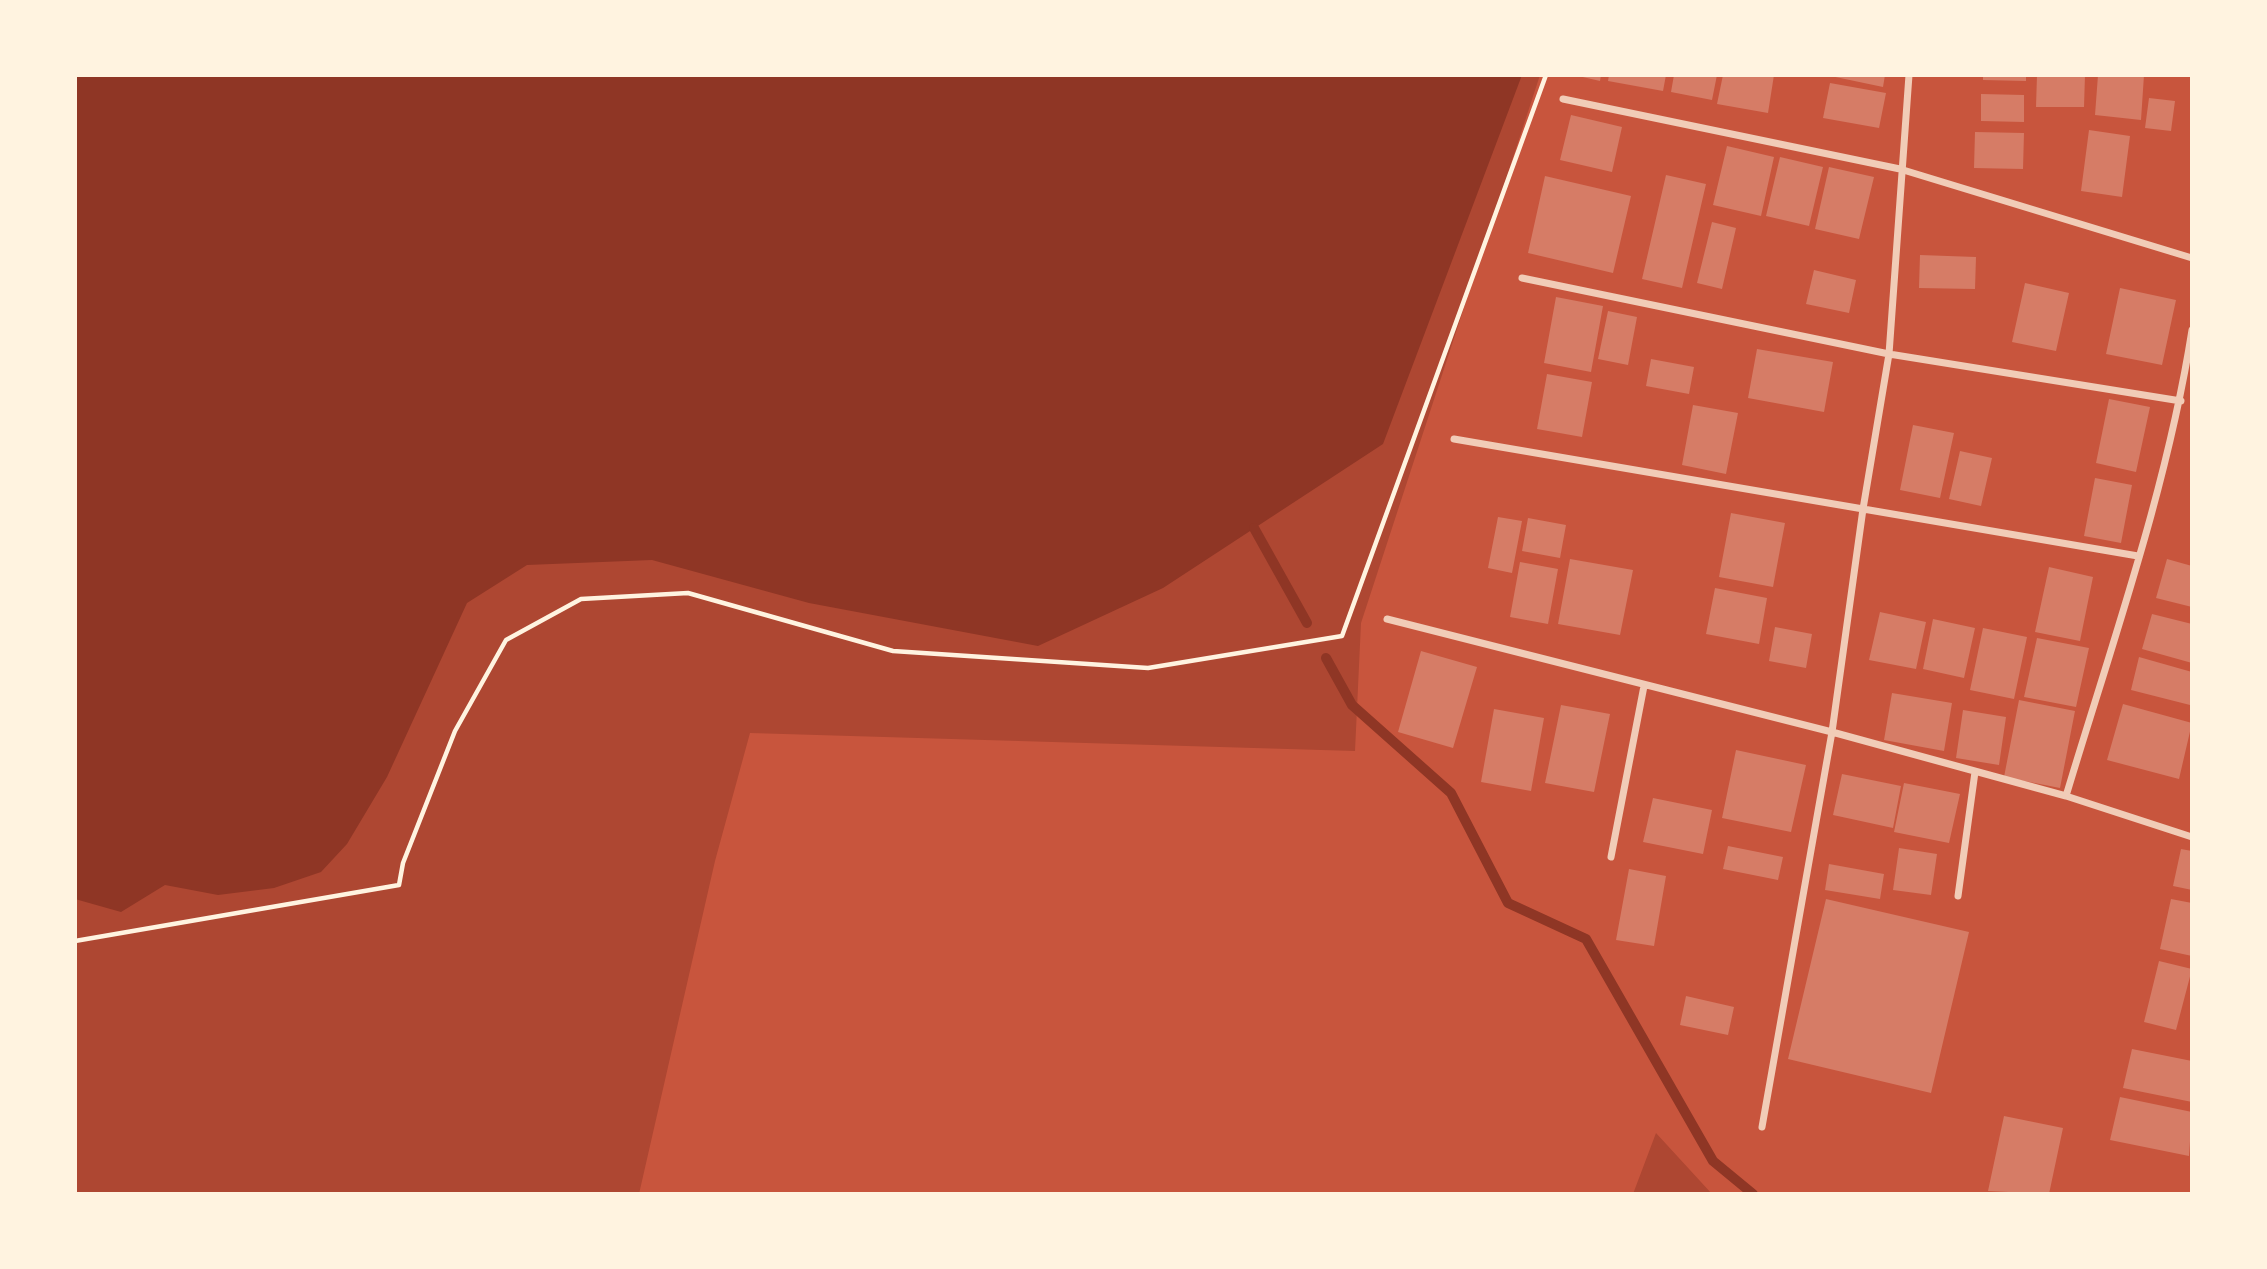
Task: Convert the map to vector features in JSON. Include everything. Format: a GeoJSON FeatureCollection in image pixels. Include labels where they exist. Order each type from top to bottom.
{"type":"FeatureCollection","features":[{"type":"Feature","properties":{"kind":"street"},"geometry":{"type":"LineString","coordinates":[[1762,1127],[1832,732],[1863,509],[1889,354],[1900,169],[1909,75]]}},
{"type":"Feature","properties":{"kind":"street"},"geometry":{"type":"LineString","coordinates":[[1563,99],[1900,169],[2192,258]]}},
{"type":"Feature","properties":{"kind":"street"},"geometry":{"type":"LineString","coordinates":[[1522,278],[1889,354],[2181,401]]}},
{"type":"Feature","properties":{"kind":"street"},"geometry":{"type":"LineString","coordinates":[[2066,796],[2181,401],[2192,330]]}},
{"type":"Feature","properties":{"kind":"street"},"geometry":{"type":"LineString","coordinates":[[1454,439],[2138,555]]}},
{"type":"Feature","properties":{"kind":"street"},"geometry":{"type":"LineString","coordinates":[[1387,618],[1832,732],[2066,796],[2192,837]]}},
{"type":"Feature","properties":{"kind":"street"},"geometry":{"type":"LineString","coordinates":[[1611,857],[1644,686]]}},
{"type":"Feature","properties":{"kind":"street"},"geometry":{"type":"LineString","coordinates":[[1958,896],[1975,772]]}},
{"type":"Feature","properties":{"kind":"path"},"geometry":{"type":"LineString","coordinates":[[75,942],[399,885],[403,863],[454,732],[506,640],[580,599],[688,593],[893,651],[1148,668],[1342,636],[1546,75]]}},
{"type":"Feature","properties":{"kind":"shaded area"},"geometry":{"type":"Polygon","coordinates":[[[75,75],[1540,75],[1361,623],[1355,751],[750,733],[715,861],[639,1194],[75,1194],[75,75]]]}},
{"type":"Feature","properties":{"kind":"shaded area"},"geometry":{"type":"Polygon","coordinates":[[[75,75],[1522,75],[1383,444],[1163,588],[1038,646],[809,603],[652,560],[527,565],[467,603],[387,777],[347,844],[321,872],[274,888],[218,895],[165,885],[121,912],[75,899],[75,75]]]}},
{"type":"Feature","properties":{"kind":"shaded area"},"geometry":{"type":"Polygon","coordinates":[[[1656,1133],[1712,1194],[1633,1194],[1656,1133]]]}},
{"type":"Feature","properties":{"kind":"building"},"geometry":{"type":"Polygon","coordinates":[[[1574,75],[1601,75],[1600,81],[1574,75]]]}},
{"type":"Feature","properties":{"kind":"building"},"geometry":{"type":"Polygon","coordinates":[[[1609,75],[1666,75],[1663,91],[1608,81],[1609,75]]]}},
{"type":"Feature","properties":{"kind":"building"},"geometry":{"type":"Polygon","coordinates":[[[1674,75],[1717,75],[1712,100],[1671,92],[1674,75]]]}},
{"type":"Feature","properties":{"kind":"building"},"geometry":{"type":"Polygon","coordinates":[[[1723,75],[1774,75],[1768,113],[1717,104],[1723,75]]]}},
{"type":"Feature","properties":{"kind":"building"},"geometry":{"type":"Polygon","coordinates":[[[1826,75],[1885,75],[1883,87],[1826,75]]]}},
{"type":"Feature","properties":{"kind":"building"},"geometry":{"type":"Polygon","coordinates":[[[1983,75],[2026,75],[2026,81],[1983,80],[1983,75]]]}},
{"type":"Feature","properties":{"kind":"building"},"geometry":{"type":"Polygon","coordinates":[[[2037,75],[2085,75],[2084,107],[2036,107],[2037,75]]]}},
{"type":"Feature","properties":{"kind":"building"},"geometry":{"type":"Polygon","coordinates":[[[2098,75],[2144,75],[2141,120],[2095,115],[2098,75]]]}},
{"type":"Feature","properties":{"kind":"building"},"geometry":{"type":"Polygon","coordinates":[[[1830,83],[1886,93],[1879,128],[1823,118],[1830,83]]]}},
{"type":"Feature","properties":{"kind":"building"},"geometry":{"type":"Polygon","coordinates":[[[1981,94],[2024,95],[2024,122],[1981,121],[1981,94]]]}},
{"type":"Feature","properties":{"kind":"building"},"geometry":{"type":"Polygon","coordinates":[[[2149,98],[2175,101],[2171,131],[2145,128],[2149,98]]]}},
{"type":"Feature","properties":{"kind":"building"},"geometry":{"type":"Polygon","coordinates":[[[1571,115],[1622,127],[1612,172],[1560,160],[1571,115]]]}},
{"type":"Feature","properties":{"kind":"building"},"geometry":{"type":"Polygon","coordinates":[[[2089,130],[2130,136],[2122,197],[2081,191],[2089,130]]]}},
{"type":"Feature","properties":{"kind":"building"},"geometry":{"type":"Polygon","coordinates":[[[1975,132],[2024,133],[2023,169],[1974,168],[1975,132]]]}},
{"type":"Feature","properties":{"kind":"building"},"geometry":{"type":"Polygon","coordinates":[[[1727,146],[1774,157],[1761,216],[1713,205],[1727,146]]]}},
{"type":"Feature","properties":{"kind":"building"},"geometry":{"type":"Polygon","coordinates":[[[1780,157],[1823,167],[1809,226],[1766,216],[1780,157]]]}},
{"type":"Feature","properties":{"kind":"building"},"geometry":{"type":"Polygon","coordinates":[[[1829,167],[1874,177],[1859,239],[1815,229],[1829,167]]]}},
{"type":"Feature","properties":{"kind":"building"},"geometry":{"type":"Polygon","coordinates":[[[1666,175],[1706,184],[1682,288],[1642,279],[1666,175]]]}},
{"type":"Feature","properties":{"kind":"building"},"geometry":{"type":"Polygon","coordinates":[[[1545,176],[1631,196],[1613,273],[1528,253],[1545,176]]]}},
{"type":"Feature","properties":{"kind":"building"},"geometry":{"type":"Polygon","coordinates":[[[1712,222],[1736,228],[1722,289],[1697,283],[1712,222]]]}},
{"type":"Feature","properties":{"kind":"building"},"geometry":{"type":"Polygon","coordinates":[[[1920,255],[1976,257],[1975,289],[1919,288],[1920,255]]]}},
{"type":"Feature","properties":{"kind":"building"},"geometry":{"type":"Polygon","coordinates":[[[1814,270],[1856,280],[1849,313],[1806,304],[1814,270]]]}},
{"type":"Feature","properties":{"kind":"building"},"geometry":{"type":"Polygon","coordinates":[[[2025,283],[2069,293],[2056,351],[2012,342],[2025,283]]]}},
{"type":"Feature","properties":{"kind":"building"},"geometry":{"type":"Polygon","coordinates":[[[2120,288],[2176,300],[2162,365],[2106,354],[2120,288]]]}},
{"type":"Feature","properties":{"kind":"building"},"geometry":{"type":"Polygon","coordinates":[[[1556,297],[1603,306],[1591,372],[1544,363],[1556,297]]]}},
{"type":"Feature","properties":{"kind":"building"},"geometry":{"type":"Polygon","coordinates":[[[1608,311],[1637,317],[1628,365],[1598,359],[1608,311]]]}},
{"type":"Feature","properties":{"kind":"building"},"geometry":{"type":"Polygon","coordinates":[[[1757,349],[1833,362],[1824,412],[1748,398],[1757,349]]]}},
{"type":"Feature","properties":{"kind":"building"},"geometry":{"type":"Polygon","coordinates":[[[1651,359],[1694,367],[1689,394],[1646,386],[1651,359]]]}},
{"type":"Feature","properties":{"kind":"building"},"geometry":{"type":"Polygon","coordinates":[[[1547,374],[1592,382],[1582,437],[1537,429],[1547,374]]]}},
{"type":"Feature","properties":{"kind":"building"},"geometry":{"type":"Polygon","coordinates":[[[2109,399],[2150,407],[2136,472],[2096,463],[2109,399]]]}},
{"type":"Feature","properties":{"kind":"building"},"geometry":{"type":"Polygon","coordinates":[[[1693,405],[1738,413],[1726,474],[1682,465],[1693,405]]]}},
{"type":"Feature","properties":{"kind":"building"},"geometry":{"type":"Polygon","coordinates":[[[1913,425],[1954,433],[1940,498],[1900,490],[1913,425]]]}},
{"type":"Feature","properties":{"kind":"building"},"geometry":{"type":"Polygon","coordinates":[[[1960,451],[1992,458],[1981,506],[1949,499],[1960,451]]]}},
{"type":"Feature","properties":{"kind":"building"},"geometry":{"type":"Polygon","coordinates":[[[2095,478],[2132,485],[2121,543],[2084,536],[2095,478]]]}},
{"type":"Feature","properties":{"kind":"building"},"geometry":{"type":"Polygon","coordinates":[[[1731,513],[1785,523],[1773,587],[1719,577],[1731,513]]]}},
{"type":"Feature","properties":{"kind":"building"},"geometry":{"type":"Polygon","coordinates":[[[1498,517],[1522,521],[1512,573],[1488,568],[1498,517]]]}},
{"type":"Feature","properties":{"kind":"building"},"geometry":{"type":"Polygon","coordinates":[[[1528,518],[1566,525],[1560,558],[1522,551],[1528,518]]]}},
{"type":"Feature","properties":{"kind":"building"},"geometry":{"type":"Polygon","coordinates":[[[1570,559],[1633,570],[1620,635],[1558,624],[1570,559]]]}},
{"type":"Feature","properties":{"kind":"building"},"geometry":{"type":"Polygon","coordinates":[[[2167,559],[2192,566],[2192,607],[2156,598],[2167,559]]]}},
{"type":"Feature","properties":{"kind":"building"},"geometry":{"type":"Polygon","coordinates":[[[1520,562],[1558,569],[1548,624],[1510,617],[1520,562]]]}},
{"type":"Feature","properties":{"kind":"building"},"geometry":{"type":"Polygon","coordinates":[[[2049,567],[2093,577],[2080,641],[2035,632],[2049,567]]]}},
{"type":"Feature","properties":{"kind":"building"},"geometry":{"type":"Polygon","coordinates":[[[1715,588],[1767,598],[1759,644],[1706,634],[1715,588]]]}},
{"type":"Feature","properties":{"kind":"building"},"geometry":{"type":"Polygon","coordinates":[[[1880,612],[1926,622],[1916,669],[1869,660],[1880,612]]]}},
{"type":"Feature","properties":{"kind":"building"},"geometry":{"type":"Polygon","coordinates":[[[2152,614],[2192,624],[2192,663],[2142,649],[2152,614]]]}},
{"type":"Feature","properties":{"kind":"building"},"geometry":{"type":"Polygon","coordinates":[[[1933,619],[1975,628],[1964,678],[1923,669],[1933,619]]]}},
{"type":"Feature","properties":{"kind":"building"},"geometry":{"type":"Polygon","coordinates":[[[1775,627],[1812,634],[1806,668],[1769,661],[1775,627]]]}},
{"type":"Feature","properties":{"kind":"building"},"geometry":{"type":"Polygon","coordinates":[[[1983,628],[2027,637],[2014,699],[1970,690],[1983,628]]]}},
{"type":"Feature","properties":{"kind":"building"},"geometry":{"type":"Polygon","coordinates":[[[2037,638],[2089,648],[2076,707],[2024,697],[2037,638]]]}},
{"type":"Feature","properties":{"kind":"building"},"geometry":{"type":"Polygon","coordinates":[[[1421,651],[1477,667],[1453,748],[1398,732],[1421,651]]]}},
{"type":"Feature","properties":{"kind":"building"},"geometry":{"type":"Polygon","coordinates":[[[2139,657],[2192,672],[2190,705],[2131,690],[2139,657]]]}},
{"type":"Feature","properties":{"kind":"building"},"geometry":{"type":"Polygon","coordinates":[[[1892,693],[1952,703],[1944,751],[1884,740],[1892,693]]]}},
{"type":"Feature","properties":{"kind":"building"},"geometry":{"type":"Polygon","coordinates":[[[2019,700],[2075,711],[2060,788],[2004,777],[2019,700]]]}},
{"type":"Feature","properties":{"kind":"building"},"geometry":{"type":"Polygon","coordinates":[[[2123,704],[2192,723],[2179,779],[2107,760],[2123,704]]]}},
{"type":"Feature","properties":{"kind":"building"},"geometry":{"type":"Polygon","coordinates":[[[1561,705],[1610,714],[1594,792],[1545,783],[1561,705]]]}},
{"type":"Feature","properties":{"kind":"building"},"geometry":{"type":"Polygon","coordinates":[[[1494,709],[1544,718],[1531,791],[1481,782],[1494,709]]]}},
{"type":"Feature","properties":{"kind":"building"},"geometry":{"type":"Polygon","coordinates":[[[1963,710],[2006,717],[1999,765],[1956,758],[1963,710]]]}},
{"type":"Feature","properties":{"kind":"building"},"geometry":{"type":"Polygon","coordinates":[[[1736,750],[1806,765],[1791,832],[1722,818],[1736,750]]]}},
{"type":"Feature","properties":{"kind":"building"},"geometry":{"type":"Polygon","coordinates":[[[1842,774],[1901,786],[1893,828],[1833,815],[1842,774]]]}},
{"type":"Feature","properties":{"kind":"building"},"geometry":{"type":"Polygon","coordinates":[[[1904,783],[1960,794],[1949,843],[1894,832],[1904,783]]]}},
{"type":"Feature","properties":{"kind":"building"},"geometry":{"type":"Polygon","coordinates":[[[1653,798],[1712,810],[1703,854],[1643,842],[1653,798]]]}},
{"type":"Feature","properties":{"kind":"building"},"geometry":{"type":"Polygon","coordinates":[[[1728,846],[1783,857],[1778,880],[1723,869],[1728,846]]]}},
{"type":"Feature","properties":{"kind":"building"},"geometry":{"type":"Polygon","coordinates":[[[1899,848],[1937,854],[1931,895],[1893,890],[1899,848]]]}},
{"type":"Feature","properties":{"kind":"building"},"geometry":{"type":"Polygon","coordinates":[[[2181,849],[2192,851],[2192,890],[2173,886],[2181,849]]]}},
{"type":"Feature","properties":{"kind":"building"},"geometry":{"type":"Polygon","coordinates":[[[1829,864],[1884,874],[1880,899],[1825,890],[1829,864]]]}},
{"type":"Feature","properties":{"kind":"building"},"geometry":{"type":"Polygon","coordinates":[[[1629,869],[1666,876],[1654,946],[1616,940],[1629,869]]]}},
{"type":"Feature","properties":{"kind":"building"},"geometry":{"type":"Polygon","coordinates":[[[1826,899],[1969,932],[1931,1093],[1788,1059],[1826,899]]]}},
{"type":"Feature","properties":{"kind":"building"},"geometry":{"type":"Polygon","coordinates":[[[2171,899],[2192,903],[2192,956],[2160,949],[2171,899]]]}},
{"type":"Feature","properties":{"kind":"building"},"geometry":{"type":"Polygon","coordinates":[[[2159,961],[2192,969],[2176,1030],[2144,1022],[2159,961]]]}},
{"type":"Feature","properties":{"kind":"building"},"geometry":{"type":"Polygon","coordinates":[[[1686,996],[1734,1007],[1728,1035],[1680,1025],[1686,996]]]}},
{"type":"Feature","properties":{"kind":"building"},"geometry":{"type":"Polygon","coordinates":[[[2132,1049],[2192,1061],[2192,1102],[2123,1088],[2132,1049]]]}},
{"type":"Feature","properties":{"kind":"building"},"geometry":{"type":"Polygon","coordinates":[[[2120,1097],[2192,1112],[2189,1156],[2110,1140],[2120,1097]]]}},
{"type":"Feature","properties":{"kind":"building"},"geometry":{"type":"Polygon","coordinates":[[[2004,1116],[2063,1128],[2049,1194],[1988,1191],[2004,1116]]]}},
{"type":"Feature","properties":{"kind":"waterway"},"geometry":{"type":"LineString","coordinates":[[1254,528],[1307,623]]}},
{"type":"Feature","properties":{"kind":"waterway"},"geometry":{"type":"LineString","coordinates":[[1326,658],[1352,705],[1451,793],[1508,903],[1586,939],[1713,1161],[1753,1194]]}}]}
